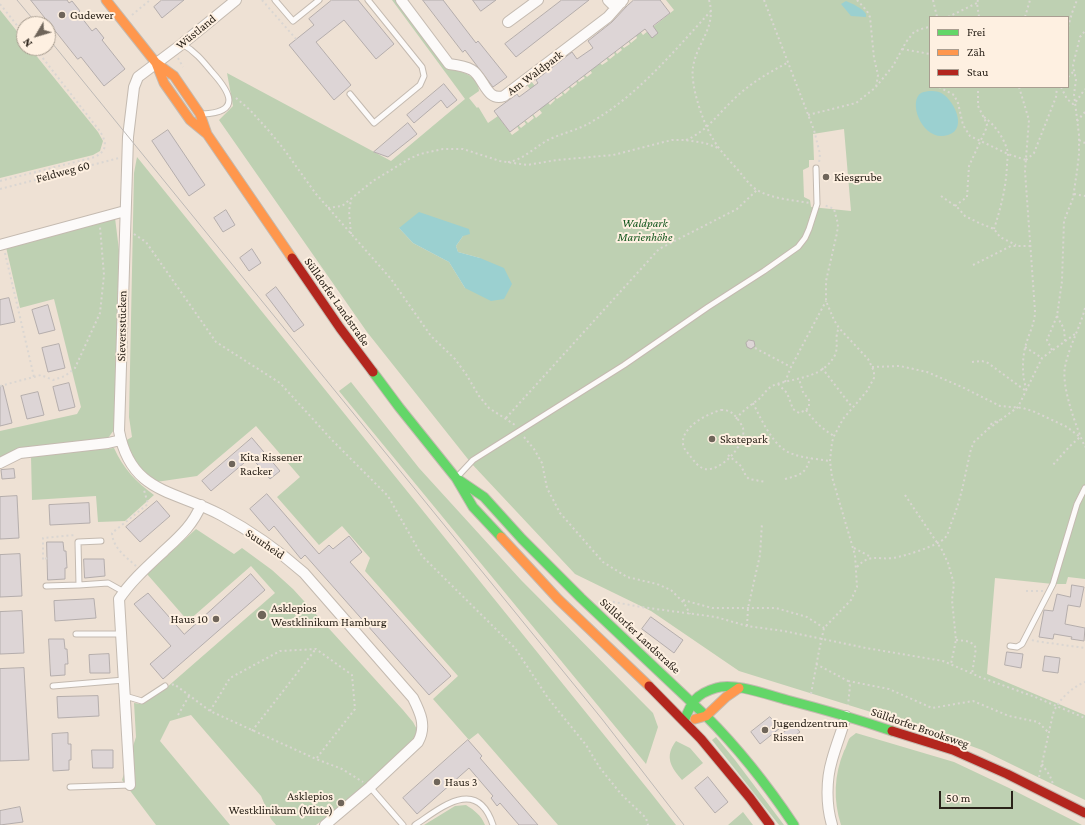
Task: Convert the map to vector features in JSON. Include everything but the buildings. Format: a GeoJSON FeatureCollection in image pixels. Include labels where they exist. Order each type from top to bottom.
{"type":"FeatureCollection","features":[{"type":"Feature","properties":{"kind":"main road","name":"Sülldorfer Landstraße"},"geometry":{"type":"LineString","coordinates":[[106,0],[156,63],[174,76],[200,114],[207,134],[344,334],[456,478],[473,507],[558,599],[684,721],[750,798],[770,825]]}},
{"type":"Feature","properties":{"kind":"main road","name":"Sülldorfer Landstraße"},"geometry":{"type":"LineString","coordinates":[[156,63],[164,83],[190,120],[207,134]]}},
{"type":"Feature","properties":{"kind":"main road","name":"Sülldorfer Landstraße"},"geometry":{"type":"LineString","coordinates":[[456,478],[484,497],[522,539],[723,733],[750,764],[794,825]]}},
{"type":"Feature","properties":{"kind":"main road","name":"Sülldorfer Brooksweg"},"geometry":{"type":"LineString","coordinates":[[692,702],[706,691],[725,686],[739,688],[809,706],[846,712],[953,750],[1007,774],[1085,813]]}},
{"type":"Feature","properties":{"kind":"main road"},"geometry":{"type":"LineString","coordinates":[[684,721],[706,716],[726,697],[739,688]]}},
{"type":"Feature","properties":{"kind":"main road"},"geometry":{"type":"LineString","coordinates":[[684,721],[692,702]]}},
{"type":"Feature","properties":{"kind":"street","name":"Wüstland"},"geometry":{"type":"LineString","coordinates":[[156,63],[236,0]]}},
{"type":"Feature","properties":{"kind":"street","name":"Am Waldpark"},"geometry":{"type":"LineString","coordinates":[[401,0],[449,64],[458,65],[473,70],[492,96],[498,98],[504,96],[608,17],[616,2]]}},
{"type":"Feature","properties":{"kind":"street"},"geometry":{"type":"LineString","coordinates":[[508,22],[538,0]]}},
{"type":"Feature","properties":{"kind":"street","name":"Sieversstücken"},"geometry":{"type":"LineString","coordinates":[[156,63],[138,77],[134,87],[128,137],[119,431],[125,453],[132,466],[146,481],[158,488],[201,505]]}},
{"type":"Feature","properties":{"kind":"street"},"geometry":{"type":"LineString","coordinates":[[1,244],[125,211]]}},
{"type":"Feature","properties":{"kind":"street"},"geometry":{"type":"LineString","coordinates":[[0,463],[20,453],[108,443],[121,440]]}},
{"type":"Feature","properties":{"kind":"street"},"geometry":{"type":"LineString","coordinates":[[130,785],[119,599],[141,572],[190,526],[201,505]]}},
{"type":"Feature","properties":{"kind":"street","name":"Suurheid"},"geometry":{"type":"LineString","coordinates":[[201,505],[223,516],[269,545],[304,573],[413,698],[421,714],[423,727],[422,735],[418,742],[370,787],[325,825]]}},
{"type":"Feature","properties":{"kind":"street"},"geometry":{"type":"LineString","coordinates":[[832,825],[827,792],[831,762],[841,736],[846,712]]}},
{"type":"Feature","properties":{"kind":"lane"},"geometry":{"type":"LineString","coordinates":[[275,0],[293,21],[318,0]]}},
{"type":"Feature","properties":{"kind":"lane"},"geometry":{"type":"LineString","coordinates":[[350,94],[374,123],[420,85],[424,76],[422,67],[368,0]]}},
{"type":"Feature","properties":{"kind":"lane"},"geometry":{"type":"LineString","coordinates":[[182,44],[193,50],[228,92],[228,103],[222,110],[218,113],[200,114]]}},
{"type":"Feature","properties":{"kind":"lane"},"geometry":{"type":"LineString","coordinates":[[456,478],[474,460],[624,365],[708,307],[784,258],[798,247],[810,229],[817,204],[816,168]]}},
{"type":"Feature","properties":{"kind":"lane"},"geometry":{"type":"LineString","coordinates":[[1010,646],[1017,647],[1022,644],[1050,591],[1077,504],[1085,488]]}},
{"type":"Feature","properties":{"kind":"lane"},"geometry":{"type":"LineString","coordinates":[[79,586],[78,542],[101,540]]}},
{"type":"Feature","properties":{"kind":"lane"},"geometry":{"type":"LineString","coordinates":[[46,586],[79,586],[108,583],[124,592]]}},
{"type":"Feature","properties":{"kind":"lane"},"geometry":{"type":"LineString","coordinates":[[76,634],[120,634]]}},
{"type":"Feature","properties":{"kind":"lane"},"geometry":{"type":"LineString","coordinates":[[53,686],[124,680]]}},
{"type":"Feature","properties":{"kind":"lane"},"geometry":{"type":"LineString","coordinates":[[125,696],[142,701],[165,686]]}},
{"type":"Feature","properties":{"kind":"lane"},"geometry":{"type":"LineString","coordinates":[[70,787],[130,785]]}},
{"type":"Feature","properties":{"kind":"lane"},"geometry":{"type":"LineString","coordinates":[[370,787],[403,825]]}},
{"type":"Feature","properties":{"kind":"lane"},"geometry":{"type":"LineString","coordinates":[[415,825],[449,802],[466,799],[476,802],[482,806],[489,814],[494,825]]}},
{"type":"Feature","properties":{"kind":"path"},"geometry":{"type":"LineString","coordinates":[[141,7],[150,0]]}},
{"type":"Feature","properties":{"kind":"path"},"geometry":{"type":"LineString","coordinates":[[262,0],[296,39]]}},
{"type":"Feature","properties":{"kind":"path"},"geometry":{"type":"LineString","coordinates":[[709,0],[711,11],[710,24],[694,61],[692,74],[696,93],[713,140],[746,181],[757,190],[780,198],[827,205],[834,208],[838,224],[826,281],[826,301],[839,328],[868,359],[872,367],[874,378],[872,385],[843,419],[834,436],[830,461],[835,490],[853,548],[857,567],[857,587],[851,600],[824,628],[809,706]]}},
{"type":"Feature","properties":{"kind":"path"},"geometry":{"type":"LineString","coordinates":[[764,0],[808,115],[820,154],[820,162],[816,168]]}},
{"type":"Feature","properties":{"kind":"path"},"geometry":{"type":"LineString","coordinates":[[857,0],[867,11],[870,17],[874,58],[878,75],[875,88]]}},
{"type":"Feature","properties":{"kind":"path"},"geometry":{"type":"LineString","coordinates":[[933,0],[937,16]]}},
{"type":"Feature","properties":{"kind":"path"},"geometry":{"type":"LineString","coordinates":[[978,0],[977,4],[979,16]]}},
{"type":"Feature","properties":{"kind":"path"},"geometry":{"type":"LineString","coordinates":[[1025,16],[1030,0]]}},
{"type":"Feature","properties":{"kind":"path"},"geometry":{"type":"LineString","coordinates":[[1069,24],[1077,0]]}},
{"type":"Feature","properties":{"kind":"path"},"geometry":{"type":"LineString","coordinates":[[0,4],[16,24]]}},
{"type":"Feature","properties":{"kind":"path"},"geometry":{"type":"LineString","coordinates":[[950,16],[977,4]]}},
{"type":"Feature","properties":{"kind":"path"},"geometry":{"type":"LineString","coordinates":[[505,162],[518,160],[549,140],[581,128],[604,114],[637,88],[653,73],[711,11]]}},
{"type":"Feature","properties":{"kind":"path"},"geometry":{"type":"LineString","coordinates":[[808,115],[856,103],[875,88],[893,66],[902,49],[914,32],[929,27]]}},
{"type":"Feature","properties":{"kind":"path"},"geometry":{"type":"LineString","coordinates":[[1052,350],[1047,340],[1057,316],[1062,281],[1064,221],[1074,194],[1079,154],[1074,94],[1076,80],[1073,63],[1081,35],[1085,31]]}},
{"type":"Feature","properties":{"kind":"path"},"geometry":{"type":"LineString","coordinates":[[902,49],[929,54]]}},
{"type":"Feature","properties":{"kind":"path"},"geometry":{"type":"LineString","coordinates":[[0,181],[95,157],[101,154],[106,143],[104,136],[41,56]]}},
{"type":"Feature","properties":{"kind":"path"},"geometry":{"type":"LineString","coordinates":[[685,140],[697,135],[733,100],[762,76],[787,63]]}},
{"type":"Feature","properties":{"kind":"path"},"geometry":{"type":"LineString","coordinates":[[1069,76],[1074,71]]}},
{"type":"Feature","properties":{"kind":"path"},"geometry":{"type":"LineString","coordinates":[[941,88],[954,95],[958,103],[959,112],[966,132],[973,138],[982,140],[1008,154],[1026,160]]}},
{"type":"Feature","properties":{"kind":"path"},"geometry":{"type":"LineString","coordinates":[[955,206],[967,197],[969,166],[982,140],[987,124],[978,106],[978,88]]}},
{"type":"Feature","properties":{"kind":"path"},"geometry":{"type":"LineString","coordinates":[[1019,88],[1029,120],[1026,160],[1035,314],[1025,347],[1023,371],[1027,391]]}},
{"type":"Feature","properties":{"kind":"path"},"geometry":{"type":"LineString","coordinates":[[1026,160],[1034,153],[1056,98],[1058,88]]}},
{"type":"Feature","properties":{"kind":"path"},"geometry":{"type":"LineString","coordinates":[[1062,88],[1069,102],[1075,103]]}},
{"type":"Feature","properties":{"kind":"path"},"geometry":{"type":"LineString","coordinates":[[1075,103],[1085,89]]}},
{"type":"Feature","properties":{"kind":"path"},"geometry":{"type":"LineString","coordinates":[[228,92],[250,110],[283,148],[316,194],[393,283],[431,336],[455,359],[466,374],[478,396],[489,408],[514,424],[534,449],[542,463],[547,488],[560,514],[603,562],[627,577],[664,586],[671,590],[681,600],[690,614]]}},
{"type":"Feature","properties":{"kind":"path"},"geometry":{"type":"LineString","coordinates":[[1077,121],[1085,112]]}},
{"type":"Feature","properties":{"kind":"path"},"geometry":{"type":"LineString","coordinates":[[983,117],[994,125],[1001,136],[1008,154],[1003,200],[994,229]]}},
{"type":"Feature","properties":{"kind":"path"},"geometry":{"type":"LineString","coordinates":[[328,208],[342,206],[369,185],[403,162],[420,154],[449,148],[463,149],[505,162],[527,165],[557,160],[613,155],[672,140],[705,143],[720,149]]}},
{"type":"Feature","properties":{"kind":"path"},"geometry":{"type":"LineString","coordinates":[[1079,140],[1085,143]]}},
{"type":"Feature","properties":{"kind":"path","name":"Feldweg 60"},"geometry":{"type":"LineString","coordinates":[[0,189],[127,156]]}},
{"type":"Feature","properties":{"kind":"path"},"geometry":{"type":"LineString","coordinates":[[506,418],[659,249],[738,209],[757,190]]}},
{"type":"Feature","properties":{"kind":"path"},"geometry":{"type":"LineString","coordinates":[[1074,194],[1085,196]]}},
{"type":"Feature","properties":{"kind":"path"},"geometry":{"type":"LineString","coordinates":[[941,196],[972,220],[994,229],[1000,237],[1016,245],[1030,246]]}},
{"type":"Feature","properties":{"kind":"path"},"geometry":{"type":"LineString","coordinates":[[351,234],[349,210],[352,199]]}},
{"type":"Feature","properties":{"kind":"path"},"geometry":{"type":"LineString","coordinates":[[0,386],[42,375],[53,380],[65,376],[75,368],[100,313],[104,275],[100,218]]}},
{"type":"Feature","properties":{"kind":"path"},"geometry":{"type":"LineString","coordinates":[[125,228],[146,242],[216,342],[280,384],[332,440],[388,496],[422,556],[515,648],[548,698],[586,745],[600,768],[621,794],[646,818],[648,825]]}},
{"type":"Feature","properties":{"kind":"path"},"geometry":{"type":"LineString","coordinates":[[1,244],[34,377]]}},
{"type":"Feature","properties":{"kind":"path"},"geometry":{"type":"LineString","coordinates":[[973,265],[1016,245]]}},
{"type":"Feature","properties":{"kind":"path"},"geometry":{"type":"LineString","coordinates":[[785,382],[791,367],[826,301]]}},
{"type":"Feature","properties":{"kind":"path"},"geometry":{"type":"LineString","coordinates":[[1085,308],[1067,359],[1064,374],[1069,403],[1080,437],[1085,447]]}},
{"type":"Feature","properties":{"kind":"path"},"geometry":{"type":"LineString","coordinates":[[1057,316],[1064,329],[1065,341]]}},
{"type":"Feature","properties":{"kind":"path"},"geometry":{"type":"LineString","coordinates":[[736,418],[759,399],[768,389],[778,384],[808,376],[822,368],[835,355],[837,348],[836,333],[839,328]]}},
{"type":"Feature","properties":{"kind":"path"},"geometry":{"type":"LineString","coordinates":[[853,548],[872,557],[889,558],[901,556],[937,543],[947,535],[958,506],[972,445],[987,430],[1018,407],[1042,358],[1075,334]]}},
{"type":"Feature","properties":{"kind":"path"},"geometry":{"type":"LineString","coordinates":[[1025,347],[1042,358]]}},
{"type":"Feature","properties":{"kind":"path"},"geometry":{"type":"LineString","coordinates":[[755,348],[791,367]]}},
{"type":"Feature","properties":{"kind":"path"},"geometry":{"type":"LineString","coordinates":[[972,362],[982,361],[988,363],[1027,391]]}},
{"type":"Feature","properties":{"kind":"path"},"geometry":{"type":"LineString","coordinates":[[872,367],[900,366],[927,372],[1000,406],[1018,407],[1034,412],[1063,425],[1080,437]]}},
{"type":"Feature","properties":{"kind":"path"},"geometry":{"type":"LineString","coordinates":[[822,368],[852,407]]}},
{"type":"Feature","properties":{"kind":"path"},"geometry":{"type":"LineString","coordinates":[[778,384],[787,393],[790,404],[796,412],[800,413],[809,407],[810,400],[803,392],[799,379]]}},
{"type":"Feature","properties":{"kind":"path"},"geometry":{"type":"LineString","coordinates":[[753,403],[770,434],[783,449],[795,455],[830,461]]}},
{"type":"Feature","properties":{"kind":"path"},"geometry":{"type":"LineString","coordinates":[[721,410],[730,411],[736,418],[743,427],[737,450],[714,468],[705,469],[698,465],[685,450],[683,443],[688,429],[707,415],[721,410]]}},
{"type":"Feature","properties":{"kind":"path"},"geometry":{"type":"LineString","coordinates":[[806,410],[820,427],[834,436]]}},
{"type":"Feature","properties":{"kind":"path"},"geometry":{"type":"LineString","coordinates":[[1052,466],[1080,437]]}},
{"type":"Feature","properties":{"kind":"path"},"geometry":{"type":"LineString","coordinates":[[729,456],[741,466],[749,479],[766,482]]}},
{"type":"Feature","properties":{"kind":"path"},"geometry":{"type":"LineString","coordinates":[[785,479],[800,474],[804,471],[808,467],[810,458]]}},
{"type":"Feature","properties":{"kind":"path"},"geometry":{"type":"LineString","coordinates":[[141,572],[118,549],[112,540],[112,533],[148,504],[144,490],[146,481]]}},
{"type":"Feature","properties":{"kind":"path"},"geometry":{"type":"LineString","coordinates":[[906,495],[946,557],[954,584],[952,600],[956,640],[955,652],[951,664]]}},
{"type":"Feature","properties":{"kind":"path"},"geometry":{"type":"LineString","coordinates":[[747,626],[748,608],[760,555],[762,523]]}},
{"type":"Feature","properties":{"kind":"path"},"geometry":{"type":"LineString","coordinates":[[47,558],[43,560],[43,538],[76,535],[78,542]]}},
{"type":"Feature","properties":{"kind":"path"},"geometry":{"type":"LineString","coordinates":[[857,567],[860,563],[872,557]]}},
{"type":"Feature","properties":{"kind":"path"},"geometry":{"type":"LineString","coordinates":[[1026,591],[1050,591]]}},
{"type":"Feature","properties":{"kind":"path"},"geometry":{"type":"LineString","coordinates":[[603,600],[716,618],[747,626],[784,631],[821,640],[907,656],[933,659],[951,664],[972,674],[1085,718]]}},
{"type":"Feature","properties":{"kind":"path"},"geometry":{"type":"LineString","coordinates":[[681,600],[712,608],[776,608],[807,617],[824,628]]}},
{"type":"Feature","properties":{"kind":"path"},"geometry":{"type":"LineString","coordinates":[[1025,637],[1035,642],[1085,648]]}},
{"type":"Feature","properties":{"kind":"path"},"geometry":{"type":"LineString","coordinates":[[956,640],[968,641],[976,648],[972,674]]}},
{"type":"Feature","properties":{"kind":"path"},"geometry":{"type":"LineString","coordinates":[[210,711],[230,678],[280,651],[316,649],[352,675],[355,709],[316,759]]}},
{"type":"Feature","properties":{"kind":"path"},"geometry":{"type":"LineString","coordinates":[[252,731],[316,649]]}},
{"type":"Feature","properties":{"kind":"path"},"geometry":{"type":"LineString","coordinates":[[816,664],[848,681],[889,689],[932,708],[973,701],[1009,716],[1038,722],[1049,733]]}},
{"type":"Feature","properties":{"kind":"path"},"geometry":{"type":"LineString","coordinates":[[846,712],[850,690],[848,681]]}},
{"type":"Feature","properties":{"kind":"path"},"geometry":{"type":"LineString","coordinates":[[1036,789],[1056,706],[1078,685],[1085,682]]}},
{"type":"Feature","properties":{"kind":"path"},"geometry":{"type":"LineString","coordinates":[[165,686],[174,684],[210,711],[252,731],[342,769],[370,787]]}},
{"type":"Feature","properties":{"kind":"path"},"geometry":{"type":"LineString","coordinates":[[178,715],[189,696]]}},
{"type":"Feature","properties":{"kind":"path"},"geometry":{"type":"LineString","coordinates":[[1042,764],[1053,781],[1050,796]]}},
{"type":"Feature","properties":{"kind":"green space","name":"Waldpark Marienhöhe"},"geometry":{"type":"Polygon","coordinates":[[[392,0],[396,0],[448,69],[468,75],[476,81],[479,91],[469,98],[477,108],[479,108],[488,123],[498,116],[512,135],[519,130],[518,125],[521,128],[526,124],[524,121],[525,120],[528,123],[534,118],[532,115],[533,114],[536,118],[542,113],[539,109],[535,95],[526,84],[531,81],[550,105],[555,100],[555,97],[557,99],[563,95],[561,92],[562,91],[565,94],[570,89],[568,87],[570,86],[572,88],[577,84],[577,80],[579,82],[585,78],[583,76],[584,74],[587,77],[592,73],[590,70],[600,63],[602,65],[608,61],[606,58],[607,57],[610,59],[615,55],[615,51],[617,54],[622,50],[620,47],[622,46],[624,48],[630,44],[628,41],[629,40],[631,43],[637,38],[629,18],[643,35],[674,10],[666,0],[1085,0],[1085,579],[1068,577],[1066,584],[1053,584],[995,578],[987,674],[1085,715],[1085,800],[982,750],[916,726],[739,671],[651,611],[575,574],[471,463],[367,332],[219,120],[233,106],[227,73],[391,161],[465,99],[392,0]],[[844,129],[813,134],[814,160],[809,160],[809,167],[803,170],[804,197],[810,200],[811,207],[851,211],[844,129]],[[399,228],[413,243],[449,262],[465,288],[480,258],[458,252],[456,246],[463,236],[399,228]]]}},
{"type":"Feature","properties":{"kind":"green space"},"geometry":{"type":"Polygon","coordinates":[[[0,10],[16,30],[16,56],[36,56],[98,132],[103,141],[100,151],[93,155],[0,178],[0,10]]]}},
{"type":"Feature","properties":{"kind":"green space"},"geometry":{"type":"Polygon","coordinates":[[[137,157],[676,825],[558,825],[478,733],[469,740],[433,699],[458,676],[365,571],[370,558],[342,526],[319,545],[277,497],[300,477],[256,426],[197,476],[156,482],[137,464],[129,453],[125,441],[132,437],[129,417],[134,173],[137,157]]]}},
{"type":"Feature","properties":{"kind":"green space"},"geometry":{"type":"Polygon","coordinates":[[[115,218],[119,250],[114,430],[108,438],[0,458],[0,431],[77,414],[81,407],[54,299],[20,308],[6,247],[115,218]]]}},
{"type":"Feature","properties":{"kind":"green space"},"geometry":{"type":"Polygon","coordinates":[[[351,382],[419,468],[521,580],[653,713],[658,727],[646,764],[339,391],[351,382]]]}},
{"type":"Feature","properties":{"kind":"green space"},"geometry":{"type":"Polygon","coordinates":[[[114,448],[131,474],[141,485],[154,495],[125,521],[98,522],[96,496],[32,500],[31,456],[114,448]]]}},
{"type":"Feature","properties":{"kind":"green space"},"geometry":{"type":"Polygon","coordinates":[[[196,529],[234,554],[242,548],[272,570],[293,589],[403,710],[413,722],[420,735],[369,784],[316,825],[276,825],[271,819],[261,796],[191,715],[170,721],[160,741],[230,825],[156,825],[122,780],[136,737],[134,703],[141,704],[166,688],[275,593],[251,566],[188,621],[147,574],[196,529]]]}},
{"type":"Feature","properties":{"kind":"green space"},"geometry":{"type":"Polygon","coordinates":[[[856,733],[954,762],[1082,825],[841,825],[838,816],[836,797],[838,769],[848,741],[856,733]]]}},
{"type":"Feature","properties":{"kind":"green space"},"geometry":{"type":"Polygon","coordinates":[[[716,737],[784,825],[779,825],[712,740],[716,737]]]}},
{"type":"Feature","properties":{"kind":"green space"},"geometry":{"type":"Polygon","coordinates":[[[676,741],[690,748],[703,763],[682,780],[670,762],[670,752],[676,741]]]}},
{"type":"Feature","properties":{"kind":"green space"},"geometry":{"type":"Polygon","coordinates":[[[466,805],[477,813],[485,825],[424,825],[455,806],[466,805]]]}},
{"type":"Feature","properties":{"kind":"green space"},"geometry":{"type":"Polygon","coordinates":[[[743,812],[753,825],[728,825],[743,812]]]}},
{"type":"Feature","properties":{"kind":"water"},"geometry":{"type":"Polygon","coordinates":[[[846,1],[862,10],[866,14],[866,17],[851,16],[841,4],[846,1]]]}},
{"type":"Feature","properties":{"kind":"water"},"geometry":{"type":"Polygon","coordinates":[[[930,91],[938,92],[944,95],[954,106],[957,113],[957,126],[954,132],[948,135],[939,136],[931,133],[925,128],[920,120],[917,112],[917,98],[921,93],[930,91]]]}},
{"type":"Feature","properties":{"kind":"water"},"geometry":{"type":"Polygon","coordinates":[[[419,212],[469,229],[470,234],[463,236],[456,246],[458,252],[480,258],[504,268],[512,284],[504,299],[491,301],[465,288],[449,262],[413,243],[399,228],[419,212]]]}},
{"type":"Feature","properties":{"kind":"tram line"},"geometry":{"type":"LineString","coordinates":[[17,0],[30,16]]}},
{"type":"Feature","properties":{"kind":"tram line"},"geometry":{"type":"LineString","coordinates":[[56,48],[602,719],[684,825]]}},
{"type":"Feature","properties":{"kind":"traffic: fast"},"geometry":{"type":"LineString","coordinates":[[373,372],[456,478],[473,507],[501,537]]}},
{"type":"Feature","properties":{"kind":"traffic: fast"},"geometry":{"type":"LineString","coordinates":[[459,480],[484,497],[522,539],[581,598],[706,716]]}},
{"type":"Feature","properties":{"kind":"traffic: fast"},"geometry":{"type":"LineString","coordinates":[[684,721],[689,709],[698,696],[716,688],[732,687],[761,692],[840,714],[892,731]]}},
{"type":"Feature","properties":{"kind":"traffic: fast"},"geometry":{"type":"LineString","coordinates":[[706,716],[753,768],[794,825]]}},
{"type":"Feature","properties":{"kind":"traffic: slow"},"geometry":{"type":"LineString","coordinates":[[106,0],[156,63],[174,76],[200,114],[207,134],[292,258]]}},
{"type":"Feature","properties":{"kind":"traffic: slow"},"geometry":{"type":"LineString","coordinates":[[156,63],[164,83],[190,120],[207,134]]}},
{"type":"Feature","properties":{"kind":"traffic: slow"},"geometry":{"type":"LineString","coordinates":[[501,537],[558,599],[649,686]]}},
{"type":"Feature","properties":{"kind":"traffic: slow"},"geometry":{"type":"LineString","coordinates":[[695,719],[706,716],[726,697],[739,688]]}},
{"type":"Feature","properties":{"kind":"traffic: jam"},"geometry":{"type":"LineString","coordinates":[[292,258],[340,328],[373,372]]}},
{"type":"Feature","properties":{"kind":"traffic: jam"},"geometry":{"type":"LineString","coordinates":[[649,686],[701,739]]}},
{"type":"Feature","properties":{"kind":"traffic: jam"},"geometry":{"type":"LineString","coordinates":[[892,731],[953,750],[1007,774],[1085,813]]}},
{"type":"Feature","properties":{"kind":"traffic: jam"},"geometry":{"type":"LineString","coordinates":[[701,739],[750,798],[770,825]]}},
{"type":"Feature","properties":{"kind":"place","name":"Gudewer"},"geometry":{"type":"Point","coordinates":[62,15]}},
{"type":"Feature","properties":{"kind":"place","name":"Kiesgrube"},"geometry":{"type":"Point","coordinates":[826,177]}},
{"type":"Feature","properties":{"kind":"place","name":"Skatepark"},"geometry":{"type":"Point","coordinates":[712,439]}},
{"type":"Feature","properties":{"kind":"place","name":"Kita Rissener Racker"},"geometry":{"type":"Point","coordinates":[232,464]}},
{"type":"Feature","properties":{"kind":"place","name":"Asklepios Westklinikum Hamburg"},"geometry":{"type":"Point","coordinates":[262,615]}},
{"type":"Feature","properties":{"kind":"place","name":"Haus 10"},"geometry":{"type":"Point","coordinates":[216,619]}},
{"type":"Feature","properties":{"kind":"place","name":"Jugendzentrum Rissen"},"geometry":{"type":"Point","coordinates":[765,730]}},
{"type":"Feature","properties":{"kind":"place","name":"Haus 3"},"geometry":{"type":"Point","coordinates":[437,782]}},
{"type":"Feature","properties":{"kind":"place","name":"Asklepios Westklinikum (Mitte)"},"geometry":{"type":"Point","coordinates":[341,803]}}]}
